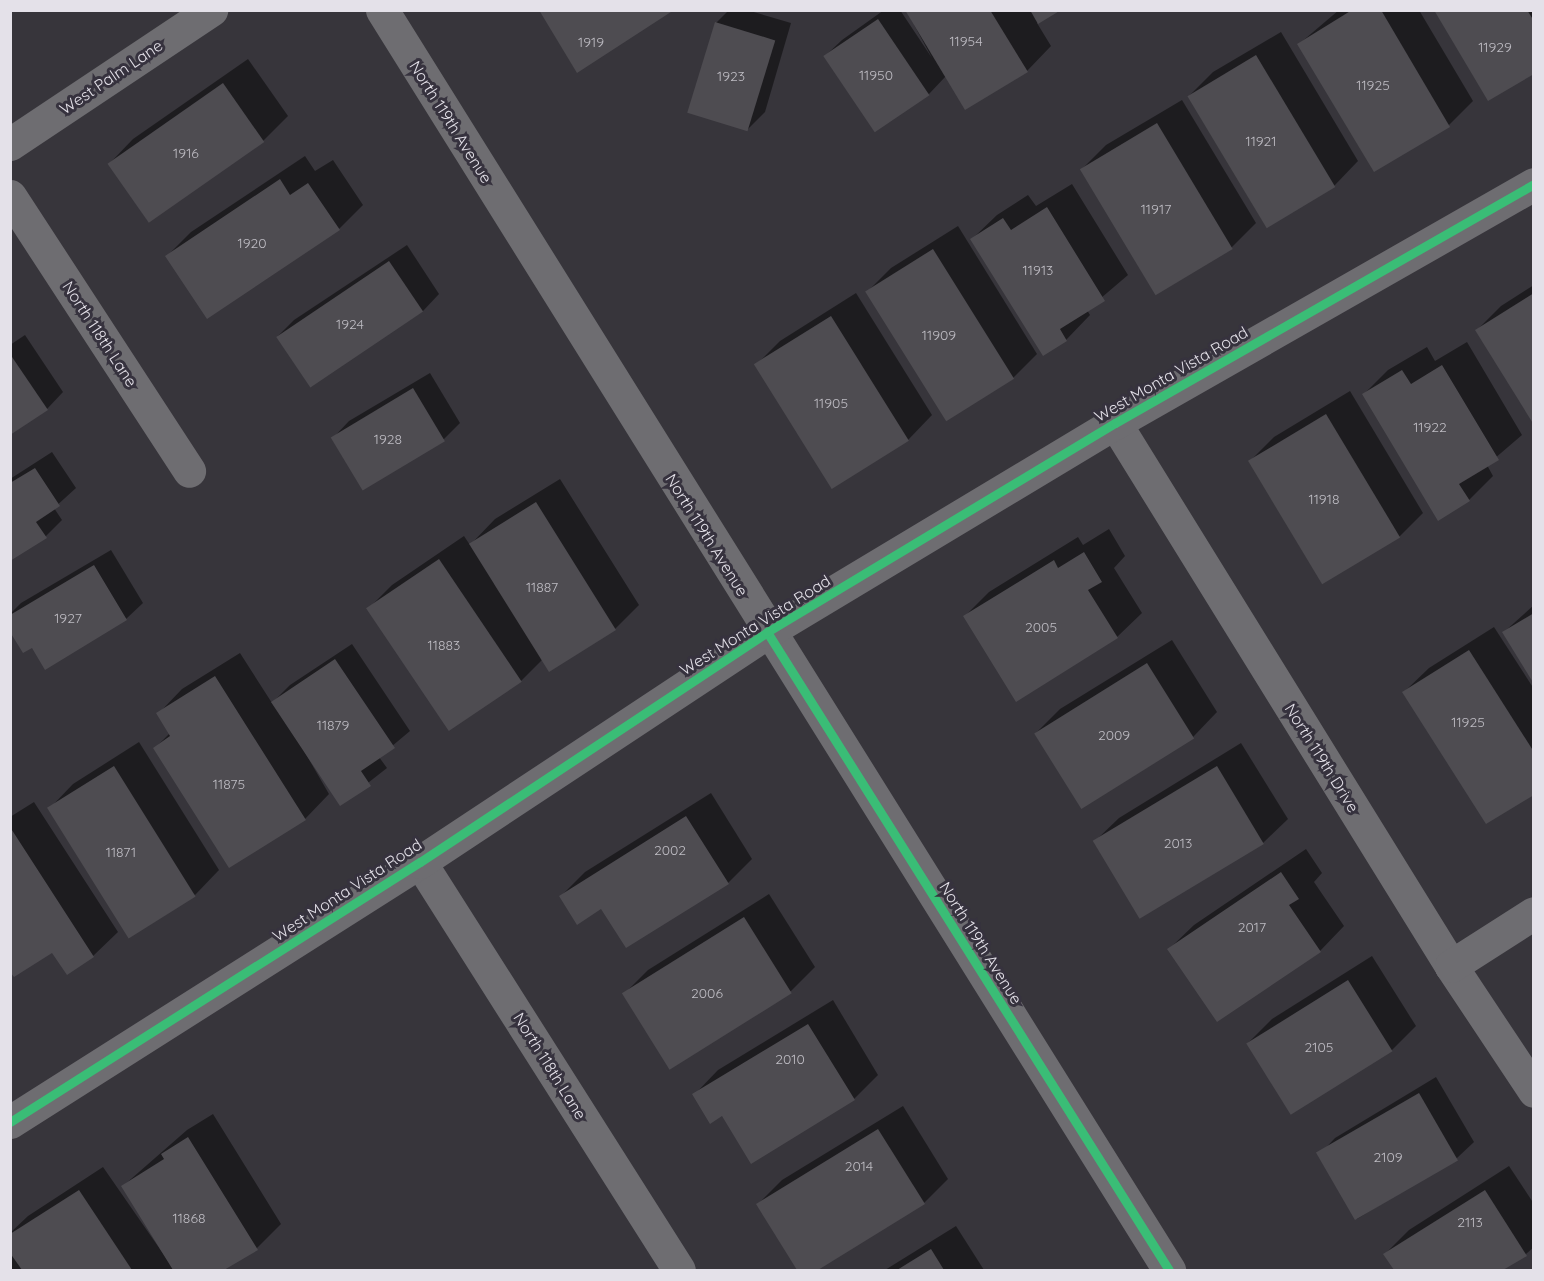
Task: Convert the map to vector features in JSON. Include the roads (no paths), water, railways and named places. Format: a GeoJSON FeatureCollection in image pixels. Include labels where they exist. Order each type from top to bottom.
{"type":"FeatureCollection","features":[{"type":"Feature","properties":{"kind":"street","name":"West Palm Lane"},"geometry":{"type":"LineString","coordinates":[[10,144],[211,10]]}},
{"type":"Feature","properties":{"kind":"street","name":"North 119th Avenue"},"geometry":{"type":"LineString","coordinates":[[382,10],[767,632],[1169,1270]]}},
{"type":"Feature","properties":{"kind":"street","name":"West Monta Vista Road"},"geometry":{"type":"LineString","coordinates":[[10,1122],[420,862],[767,632],[1115,423],[1533,184]]}},
{"type":"Feature","properties":{"kind":"street","name":"North 118th Lane"},"geometry":{"type":"LineString","coordinates":[[10,196],[189,471]]}},
{"type":"Feature","properties":{"kind":"street","name":"North 119th Drive"},"geometry":{"type":"LineString","coordinates":[[1115,423],[1452,966],[1533,1091]]}},
{"type":"Feature","properties":{"kind":"street","name":"North 118th Lane"},"geometry":{"type":"LineString","coordinates":[[420,862],[679,1270]]}},
{"type":"Feature","properties":{"kind":"street"},"geometry":{"type":"LineString","coordinates":[[1452,966],[1533,913]]}}]}
